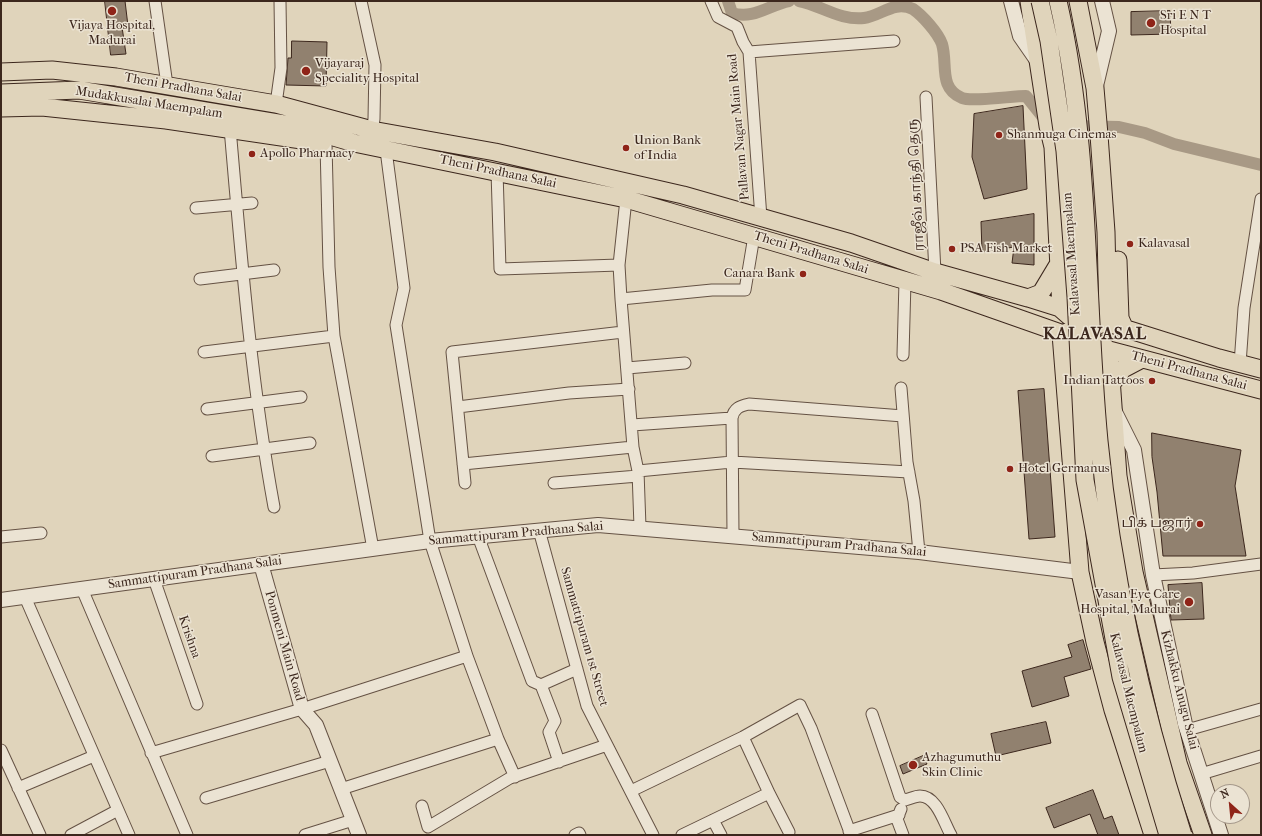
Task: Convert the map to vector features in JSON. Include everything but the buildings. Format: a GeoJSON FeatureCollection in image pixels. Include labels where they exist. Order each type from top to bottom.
{"type":"FeatureCollection","features":[{"type":"Feature","properties":{"kind":"main road"},"geometry":{"type":"LineString","coordinates":[[1028,1],[1045,99],[1048,126],[1053,147],[1061,309],[1109,350],[1110,386],[1118,476],[1134,572],[1178,763],[1203,835]]}},
{"type":"Feature","properties":{"kind":"main road","name":"Kalavasal Maempalam"},"geometry":{"type":"LineString","coordinates":[[1040,1],[1049,41],[1065,151],[1076,297],[1085,480],[1121,677],[1168,835]]}},
{"type":"Feature","properties":{"kind":"main road","name":"Kalavasal Maempalam"},"geometry":{"type":"LineString","coordinates":[[1058,1],[1067,40],[1085,201],[1099,438],[1106,509],[1137,675],[1183,835]]}},
{"type":"Feature","properties":{"kind":"main road"},"geometry":{"type":"LineString","coordinates":[[1078,1],[1095,88],[1100,135],[1106,232],[1108,322],[1061,334],[1071,443],[1080,572],[1095,642],[1107,687],[1153,835]]}},
{"type":"Feature","properties":{"kind":"main road","name":"Theni Pradhana Salai"},"geometry":{"type":"LineString","coordinates":[[1,72],[52,70],[166,85],[276,104],[369,139]]}},
{"type":"Feature","properties":{"kind":"main road","name":"Mudakkusalai Maempalam"},"geometry":{"type":"LineString","coordinates":[[1,93],[79,90],[296,126]]}},
{"type":"Feature","properties":{"kind":"main road","name":"Theni Pradhana Salai"},"geometry":{"type":"LineString","coordinates":[[1,108],[42,107],[166,120],[230,128],[326,144],[369,139],[503,153],[683,195],[851,243],[935,272],[1028,298],[1240,364],[1261,369]]}},
{"type":"Feature","properties":{"kind":"main road","name":"Theni Pradhana Salai"},"geometry":{"type":"LineString","coordinates":[[296,126],[369,139],[496,171],[626,199],[941,291],[1109,350],[1261,390]]}},
{"type":"Feature","properties":{"kind":"main road"},"geometry":{"type":"LineString","coordinates":[[1106,232],[1118,244],[1120,318],[1124,327]]}},
{"type":"Feature","properties":{"kind":"main road"},"geometry":{"type":"LineString","coordinates":[[1028,298],[1041,293],[1059,263]]}},
{"type":"Feature","properties":{"kind":"main road"},"geometry":{"type":"LineString","coordinates":[[1027,322],[1042,332],[1054,348],[1057,368],[1060,425],[1071,443]]}},
{"type":"Feature","properties":{"kind":"main road"},"geometry":{"type":"LineString","coordinates":[[1110,386],[1123,369],[1142,358]]}},
{"type":"Feature","properties":{"kind":"street"},"geometry":{"type":"LineString","coordinates":[[155,1],[166,85]]}},
{"type":"Feature","properties":{"kind":"street"},"geometry":{"type":"LineString","coordinates":[[276,104],[280,68],[280,1]]}},
{"type":"Feature","properties":{"kind":"street"},"geometry":{"type":"LineString","coordinates":[[361,1],[375,65],[374,120],[369,139],[404,288],[396,325],[430,541],[467,656],[498,739],[515,777]]}},
{"type":"Feature","properties":{"kind":"street","name":"Pallavan Nagar Main Road"},"geometry":{"type":"LineString","coordinates":[[711,1],[718,17],[738,27],[743,42],[749,52],[761,218]]}},
{"type":"Feature","properties":{"kind":"street"},"geometry":{"type":"LineString","coordinates":[[1011,1],[1020,36],[1039,63]]}},
{"type":"Feature","properties":{"kind":"street"},"geometry":{"type":"LineString","coordinates":[[1095,88],[1109,31],[1102,1]]}},
{"type":"Feature","properties":{"kind":"street"},"geometry":{"type":"LineString","coordinates":[[749,52],[894,41]]}},
{"type":"Feature","properties":{"kind":"street","name":"ராஜீவ் காந்தி தெரு"},"geometry":{"type":"LineString","coordinates":[[926,97],[935,272]]}},
{"type":"Feature","properties":{"kind":"street"},"geometry":{"type":"LineString","coordinates":[[230,128],[250,346],[263,449],[274,507]]}},
{"type":"Feature","properties":{"kind":"street"},"geometry":{"type":"LineString","coordinates":[[326,144],[329,267],[334,336],[373,549]]}},
{"type":"Feature","properties":{"kind":"street"},"geometry":{"type":"LineString","coordinates":[[496,171],[500,269],[620,265]]}},
{"type":"Feature","properties":{"kind":"street"},"geometry":{"type":"LineString","coordinates":[[626,199],[620,265],[621,298],[633,447],[638,474],[640,527]]}},
{"type":"Feature","properties":{"kind":"street"},"geometry":{"type":"LineString","coordinates":[[1240,364],[1244,308],[1261,199]]}},
{"type":"Feature","properties":{"kind":"street"},"geometry":{"type":"LineString","coordinates":[[196,208],[252,203]]}},
{"type":"Feature","properties":{"kind":"street"},"geometry":{"type":"LineString","coordinates":[[621,298],[712,290],[745,290],[754,236]]}},
{"type":"Feature","properties":{"kind":"street"},"geometry":{"type":"LineString","coordinates":[[200,279],[274,270]]}},
{"type":"Feature","properties":{"kind":"street"},"geometry":{"type":"LineString","coordinates":[[903,356],[904,281]]}},
{"type":"Feature","properties":{"kind":"street"},"geometry":{"type":"LineString","coordinates":[[465,483],[452,352],[624,332]]}},
{"type":"Feature","properties":{"kind":"street"},"geometry":{"type":"LineString","coordinates":[[204,352],[334,336]]}},
{"type":"Feature","properties":{"kind":"street"},"geometry":{"type":"LineString","coordinates":[[627,368],[685,363]]}},
{"type":"Feature","properties":{"kind":"street"},"geometry":{"type":"LineString","coordinates":[[901,388],[909,472],[914,501],[919,552]]}},
{"type":"Feature","properties":{"kind":"street"},"geometry":{"type":"LineString","coordinates":[[458,407],[570,393],[629,389]]}},
{"type":"Feature","properties":{"kind":"street"},"geometry":{"type":"LineString","coordinates":[[207,409],[301,397]]}},
{"type":"Feature","properties":{"kind":"street"},"geometry":{"type":"LineString","coordinates":[[734,535],[732,418],[734,411],[739,407],[749,404],[903,416]]}},
{"type":"Feature","properties":{"kind":"street","name":"Kizhakku Anugu Salai"},"geometry":{"type":"LineString","coordinates":[[1112,406],[1134,450],[1153,575],[1187,730],[1221,835]]}},
{"type":"Feature","properties":{"kind":"street"},"geometry":{"type":"LineString","coordinates":[[632,425],[732,418]]}},
{"type":"Feature","properties":{"kind":"street"},"geometry":{"type":"LineString","coordinates":[[212,456],[310,443]]}},
{"type":"Feature","properties":{"kind":"street"},"geometry":{"type":"LineString","coordinates":[[463,464],[633,447]]}},
{"type":"Feature","properties":{"kind":"street"},"geometry":{"type":"LineString","coordinates":[[554,483],[732,462],[909,472]]}},
{"type":"Feature","properties":{"kind":"street","name":"Sammattipuram Pradhana Salai"},"geometry":{"type":"LineString","coordinates":[[1,600],[430,541],[598,525],[640,527],[919,552],[1080,572]]}},
{"type":"Feature","properties":{"kind":"street","name":"Sammattipuram 1st Street"},"geometry":{"type":"LineString","coordinates":[[539,530],[587,706],[653,835]]}},
{"type":"Feature","properties":{"kind":"street"},"geometry":{"type":"LineString","coordinates":[[1,537],[41,533]]}},
{"type":"Feature","properties":{"kind":"street"},"geometry":{"type":"LineString","coordinates":[[478,536],[532,681],[541,684],[577,669]]}},
{"type":"Feature","properties":{"kind":"street","name":"Ponmeni Main Road"},"geometry":{"type":"LineString","coordinates":[[261,564],[302,709],[316,725],[359,835]]}},
{"type":"Feature","properties":{"kind":"street"},"geometry":{"type":"LineString","coordinates":[[1153,575],[1193,573],[1261,564]]}},
{"type":"Feature","properties":{"kind":"street","name":"Krishna"},"geometry":{"type":"LineString","coordinates":[[154,579],[197,704]]}},
{"type":"Feature","properties":{"kind":"street"},"geometry":{"type":"LineString","coordinates":[[82,589],[187,835]]}},
{"type":"Feature","properties":{"kind":"street"},"geometry":{"type":"LineString","coordinates":[[25,596],[129,835]]}},
{"type":"Feature","properties":{"kind":"street"},"geometry":{"type":"LineString","coordinates":[[151,753],[302,709],[467,656]]}},
{"type":"Feature","properties":{"kind":"street"},"geometry":{"type":"LineString","coordinates":[[541,684],[555,721],[549,732],[559,762]]}},
{"type":"Feature","properties":{"kind":"street"},"geometry":{"type":"LineString","coordinates":[[631,791],[743,737],[800,705],[811,728],[850,833],[899,815]]}},
{"type":"Feature","properties":{"kind":"street"},"geometry":{"type":"LineString","coordinates":[[1187,730],[1261,709]]}},
{"type":"Feature","properties":{"kind":"street"},"geometry":{"type":"LineString","coordinates":[[872,714],[900,798],[905,800],[919,796],[928,797],[934,802],[951,835]]}},
{"type":"Feature","properties":{"kind":"street"},"geometry":{"type":"LineString","coordinates":[[743,737],[746,746],[789,832]]}},
{"type":"Feature","properties":{"kind":"street"},"geometry":{"type":"LineString","coordinates":[[341,789],[498,739]]}},
{"type":"Feature","properties":{"kind":"street"},"geometry":{"type":"LineString","coordinates":[[422,806],[428,827],[515,777],[607,745]]}},
{"type":"Feature","properties":{"kind":"street"},"geometry":{"type":"LineString","coordinates":[[1,750],[40,835]]}},
{"type":"Feature","properties":{"kind":"street"},"geometry":{"type":"LineString","coordinates":[[18,788],[94,756]]}},
{"type":"Feature","properties":{"kind":"street"},"geometry":{"type":"LineString","coordinates":[[1201,774],[1261,756]]}},
{"type":"Feature","properties":{"kind":"street"},"geometry":{"type":"LineString","coordinates":[[206,798],[330,762]]}},
{"type":"Feature","properties":{"kind":"street"},"geometry":{"type":"LineString","coordinates":[[682,835],[769,793]]}},
{"type":"Feature","properties":{"kind":"street"},"geometry":{"type":"LineString","coordinates":[[903,835],[897,819],[905,800]]}},
{"type":"Feature","properties":{"kind":"street"},"geometry":{"type":"LineString","coordinates":[[71,835],[118,810]]}},
{"type":"Feature","properties":{"kind":"street"},"geometry":{"type":"LineString","coordinates":[[305,835],[353,820]]}},
{"type":"Feature","properties":{"kind":"street"},"geometry":{"type":"LineString","coordinates":[[713,820],[722,835]]}},
{"type":"Feature","properties":{"kind":"waterway"},"geometry":{"type":"LineString","coordinates":[[728,1],[732,13],[740,15],[747,15],[789,1]]}},
{"type":"Feature","properties":{"kind":"waterway"},"geometry":{"type":"LineString","coordinates":[[799,1],[839,15],[855,18],[870,17],[888,9],[900,6],[913,9],[930,25],[942,44],[944,52],[945,75],[954,94],[967,99],[1026,96],[1046,121]]}},
{"type":"Feature","properties":{"kind":"waterway"},"geometry":{"type":"LineString","coordinates":[[1070,126],[1119,127],[1145,133],[1174,144],[1261,165]]}},
{"type":"Feature","properties":{"kind":"place","name":"Vijaya Hospital, Madurai"},"geometry":{"type":"Point","coordinates":[112,11]}},
{"type":"Feature","properties":{"kind":"place","name":"Sri E N T Hospital"},"geometry":{"type":"Point","coordinates":[1151,23]}},
{"type":"Feature","properties":{"kind":"place","name":"Vijayaraj Speciality Hospital"},"geometry":{"type":"Point","coordinates":[306,71]}},
{"type":"Feature","properties":{"kind":"place","name":"Shanmuga Cinemas"},"geometry":{"type":"Point","coordinates":[999,135]}},
{"type":"Feature","properties":{"kind":"place","name":"Union Bank of India"},"geometry":{"type":"Point","coordinates":[626,148]}},
{"type":"Feature","properties":{"kind":"place","name":"Apollo Pharmacy"},"geometry":{"type":"Point","coordinates":[252,154]}},
{"type":"Feature","properties":{"kind":"place","name":"Kalavasal"},"geometry":{"type":"Point","coordinates":[1130,244]}},
{"type":"Feature","properties":{"kind":"place","name":"PSA Fish Market"},"geometry":{"type":"Point","coordinates":[952,249]}},
{"type":"Feature","properties":{"kind":"place","name":"Canara Bank"},"geometry":{"type":"Point","coordinates":[803,274]}},
{"type":"Feature","properties":{"kind":"place","name":"Indian Tattoos"},"geometry":{"type":"Point","coordinates":[1152,381]}},
{"type":"Feature","properties":{"kind":"place","name":"Hotel Germanus"},"geometry":{"type":"Point","coordinates":[1010,469]}},
{"type":"Feature","properties":{"kind":"place","name":"பிக் பஜார்"},"geometry":{"type":"Point","coordinates":[1200,524]}},
{"type":"Feature","properties":{"kind":"place","name":"Vasan Eye Care Hospital, Madurai"},"geometry":{"type":"Point","coordinates":[1189,602]}},
{"type":"Feature","properties":{"kind":"place","name":"Azhagumuthu Skin Clinic"},"geometry":{"type":"Point","coordinates":[913,765]}},
{"type":"Feature","properties":{"kind":"district","name":"KALAVASAL"},"geometry":{"type":"Point","coordinates":[1095,335]}}]}
